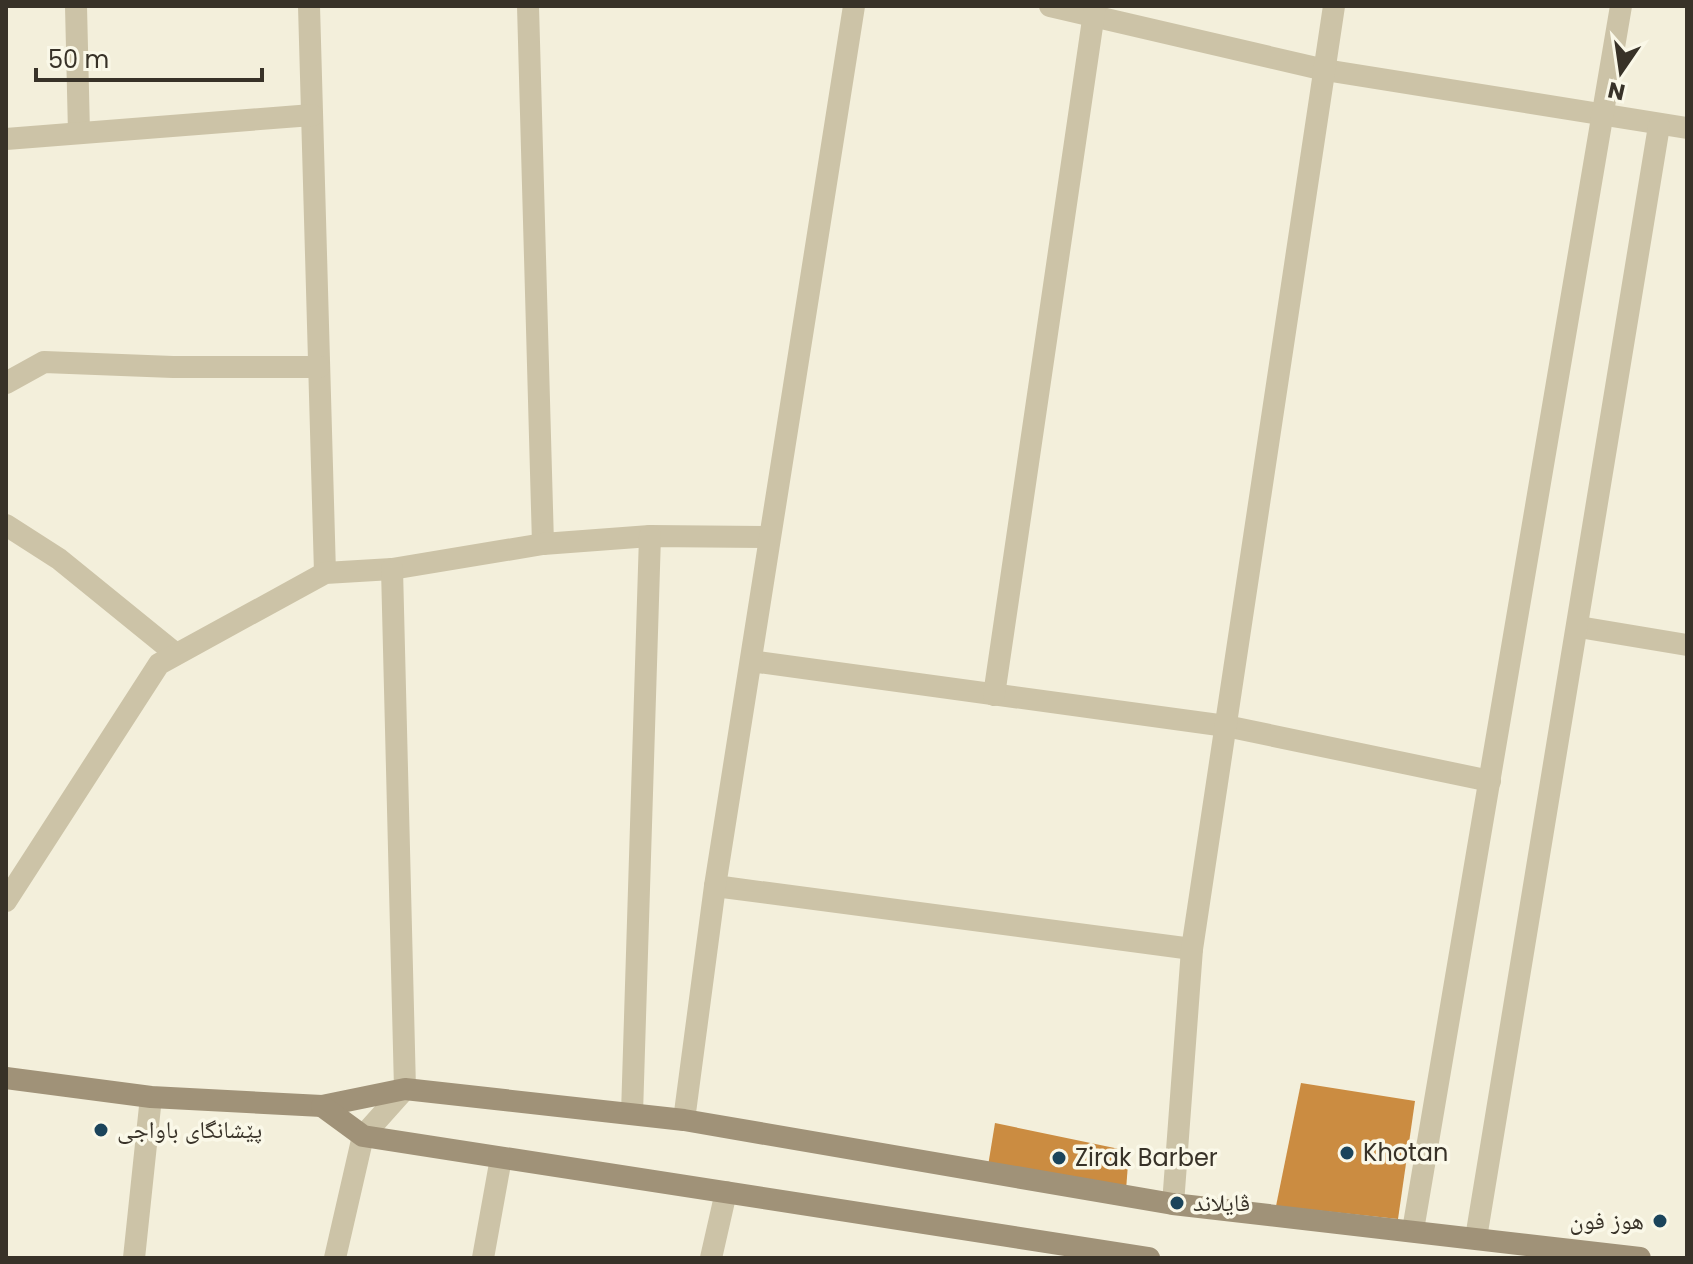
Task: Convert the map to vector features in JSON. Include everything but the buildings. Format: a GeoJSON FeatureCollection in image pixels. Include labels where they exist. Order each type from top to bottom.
{"type":"FeatureCollection","features":[{"type":"Feature","properties":{"kind":"main road"},"geometry":{"type":"LineString","coordinates":[[6,1078],[151,1097],[322,1106],[405,1089],[632,1114],[684,1120],[1173,1204],[1640,1258]]}},
{"type":"Feature","properties":{"kind":"main road"},"geometry":{"type":"LineString","coordinates":[[322,1106],[363,1136],[1149,1258]]}},
{"type":"Feature","properties":{"kind":"street"},"geometry":{"type":"LineString","coordinates":[[76,6],[79,133]]}},
{"type":"Feature","properties":{"kind":"street"},"geometry":{"type":"LineString","coordinates":[[309,6],[325,573]]}},
{"type":"Feature","properties":{"kind":"street"},"geometry":{"type":"LineString","coordinates":[[528,6],[543,544]]}},
{"type":"Feature","properties":{"kind":"street"},"geometry":{"type":"LineString","coordinates":[[684,1120],[715,886],[854,6]]}},
{"type":"Feature","properties":{"kind":"street"},"geometry":{"type":"LineString","coordinates":[[1050,6],[1095,11],[1325,70],[1659,126],[1687,128]]}},
{"type":"Feature","properties":{"kind":"street"},"geometry":{"type":"LineString","coordinates":[[1173,1204],[1192,949],[1334,6]]}},
{"type":"Feature","properties":{"kind":"street"},"geometry":{"type":"LineString","coordinates":[[1413,1230],[1621,6]]}},
{"type":"Feature","properties":{"kind":"street"},"geometry":{"type":"LineString","coordinates":[[994,695],[1095,11]]}},
{"type":"Feature","properties":{"kind":"street"},"geometry":{"type":"LineString","coordinates":[[6,139],[312,115]]}},
{"type":"Feature","properties":{"kind":"street"},"geometry":{"type":"LineString","coordinates":[[1476,1238],[1579,627],[1659,126]]}},
{"type":"Feature","properties":{"kind":"street"},"geometry":{"type":"LineString","coordinates":[[6,383],[44,362],[173,367],[319,367]]}},
{"type":"Feature","properties":{"kind":"street"},"geometry":{"type":"LineString","coordinates":[[6,525],[59,559],[176,654]]}},
{"type":"Feature","properties":{"kind":"street"},"geometry":{"type":"LineString","coordinates":[[632,1114],[650,536]]}},
{"type":"Feature","properties":{"kind":"street"},"geometry":{"type":"LineString","coordinates":[[6,901],[159,664],[325,573],[392,569],[543,544],[650,536],[769,537]]}},
{"type":"Feature","properties":{"kind":"street"},"geometry":{"type":"LineString","coordinates":[[335,1258],[363,1136],[405,1089],[392,569]]}},
{"type":"Feature","properties":{"kind":"street"},"geometry":{"type":"LineString","coordinates":[[1579,627],[1687,645]]}},
{"type":"Feature","properties":{"kind":"street"},"geometry":{"type":"LineString","coordinates":[[751,661],[1226,726],[1490,781]]}},
{"type":"Feature","properties":{"kind":"street"},"geometry":{"type":"LineString","coordinates":[[715,886],[1192,949]]}},
{"type":"Feature","properties":{"kind":"street"},"geometry":{"type":"LineString","coordinates":[[134,1258],[151,1097]]}},
{"type":"Feature","properties":{"kind":"street"},"geometry":{"type":"LineString","coordinates":[[483,1258],[501,1158]]}},
{"type":"Feature","properties":{"kind":"street"},"geometry":{"type":"LineString","coordinates":[[711,1258],[726,1192]]}},
{"type":"Feature","properties":{"kind":"place","name":"پێشانگای باواجی"},"geometry":{"type":"Point","coordinates":[101,1130]}},
{"type":"Feature","properties":{"kind":"place","name":"Khotan"},"geometry":{"type":"Point","coordinates":[1347,1153]}},
{"type":"Feature","properties":{"kind":"place","name":"Zirak Barber"},"geometry":{"type":"Point","coordinates":[1059,1158]}},
{"type":"Feature","properties":{"kind":"place","name":"ڤایلاند"},"geometry":{"type":"Point","coordinates":[1177,1203]}},
{"type":"Feature","properties":{"kind":"place","name":"هوز فون"},"geometry":{"type":"Point","coordinates":[1660,1221]}}]}
